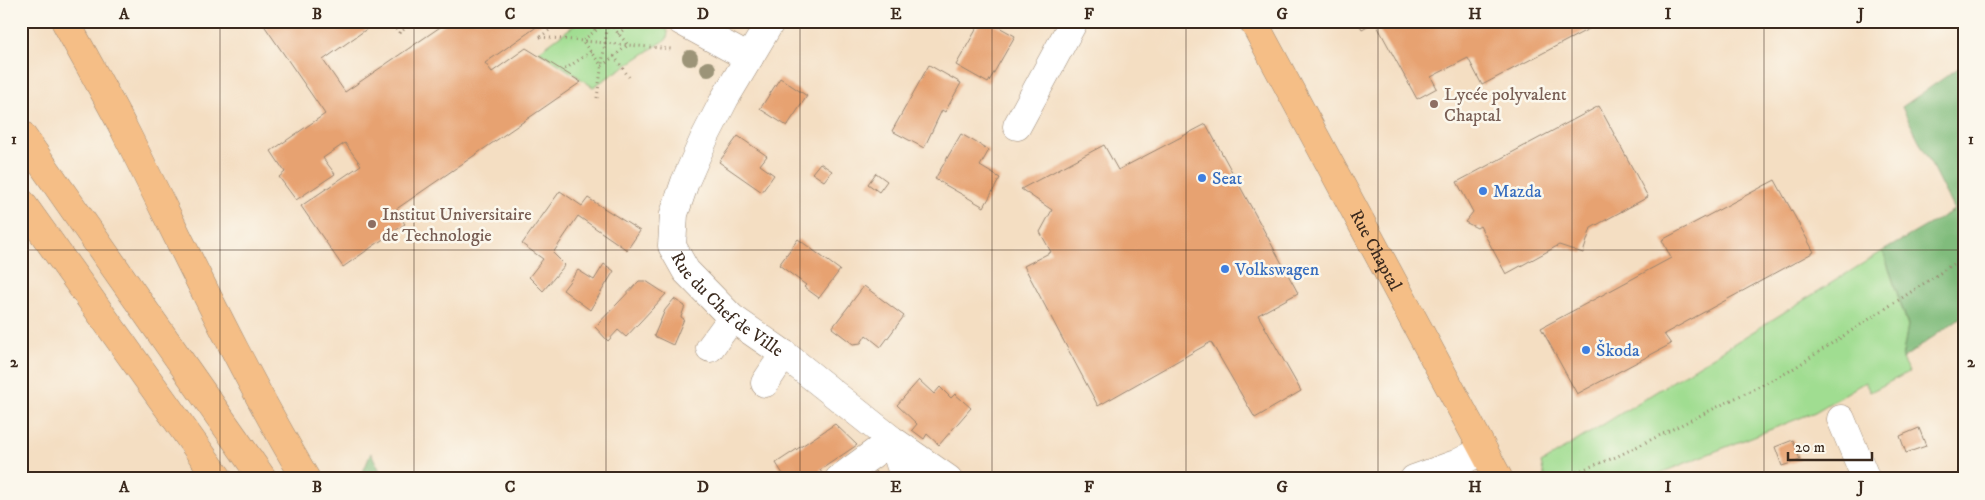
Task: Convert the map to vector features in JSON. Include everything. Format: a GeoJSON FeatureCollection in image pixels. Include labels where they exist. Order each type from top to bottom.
{"type":"FeatureCollection","features":[{"type":"Feature","properties":{"kind":"main road"},"geometry":{"type":"LineString","coordinates":[[65,21],[124,129],[250,382],[306,479]]}},
{"type":"Feature","properties":{"kind":"main road","name":"Rue Chaptal"},"geometry":{"type":"LineString","coordinates":[[1253,21],[1499,479]]}},
{"type":"Feature","properties":{"kind":"main road"},"geometry":{"type":"LineString","coordinates":[[21,134],[262,479]]}},
{"type":"Feature","properties":{"kind":"main road"},"geometry":{"type":"LineString","coordinates":[[21,202],[219,479]]}},
{"type":"Feature","properties":{"kind":"street"},"geometry":{"type":"LineString","coordinates":[[682,21],[749,58]]}},
{"type":"Feature","properties":{"kind":"street","name":"Rue du Chef de Ville"},"geometry":{"type":"LineString","coordinates":[[771,21],[704,139],[684,182],[674,214],[672,246],[686,271],[732,318],[784,354],[892,440],[943,476]]}},
{"type":"Feature","properties":{"kind":"street"},"geometry":{"type":"LineString","coordinates":[[1017,126],[1074,21]]}},
{"type":"Feature","properties":{"kind":"street"},"geometry":{"type":"LineString","coordinates":[[710,348],[732,318]]}},
{"type":"Feature","properties":{"kind":"street"},"geometry":{"type":"LineString","coordinates":[[765,383],[784,354]]}},
{"type":"Feature","properties":{"kind":"street"},"geometry":{"type":"LineString","coordinates":[[1841,420],[1866,479]]}},
{"type":"Feature","properties":{"kind":"street"},"geometry":{"type":"LineString","coordinates":[[839,479],[892,440],[905,479]]}},
{"type":"Feature","properties":{"kind":"street"},"geometry":{"type":"LineString","coordinates":[[1414,479],[1456,464],[1483,450]]}},
{"type":"Feature","properties":{"kind":"path"},"geometry":{"type":"LineString","coordinates":[[390,21],[399,33]]}},
{"type":"Feature","properties":{"kind":"path"},"geometry":{"type":"LineString","coordinates":[[399,33],[401,21]]}},
{"type":"Feature","properties":{"kind":"path"},"geometry":{"type":"LineString","coordinates":[[399,33],[416,21]]}},
{"type":"Feature","properties":{"kind":"path"},"geometry":{"type":"LineString","coordinates":[[562,21],[540,37],[672,50]]}},
{"type":"Feature","properties":{"kind":"path"},"geometry":{"type":"LineString","coordinates":[[588,21],[596,31]]}},
{"type":"Feature","properties":{"kind":"path"},"geometry":{"type":"LineString","coordinates":[[582,41],[608,21]]}},
{"type":"Feature","properties":{"kind":"path"},"geometry":{"type":"LineString","coordinates":[[608,21],[628,45]]}},
{"type":"Feature","properties":{"kind":"path"},"geometry":{"type":"LineString","coordinates":[[597,98],[608,21]]}},
{"type":"Feature","properties":{"kind":"path"},"geometry":{"type":"LineString","coordinates":[[618,34],[634,21]]}},
{"type":"Feature","properties":{"kind":"path"},"geometry":{"type":"LineString","coordinates":[[582,41],[602,66]]}},
{"type":"Feature","properties":{"kind":"path"},"geometry":{"type":"LineString","coordinates":[[602,66],[628,45]]}},
{"type":"Feature","properties":{"kind":"path"},"geometry":{"type":"LineString","coordinates":[[565,69],[591,52]]}},
{"type":"Feature","properties":{"kind":"path"},"geometry":{"type":"LineString","coordinates":[[614,56],[629,77]]}},
{"type":"Feature","properties":{"kind":"path"},"geometry":{"type":"LineString","coordinates":[[1558,479],[1616,457],[1788,372],[1964,256]]}},
{"type":"Feature","properties":{"kind":"green space"},"geometry":{"type":"Polygon","coordinates":[[[580,21],[658,21],[665,25],[668,32],[667,39],[593,87],[539,51],[580,21]]]}},
{"type":"Feature","properties":{"kind":"green space"},"geometry":{"type":"Polygon","coordinates":[[[1964,64],[1964,315],[1902,359],[1908,325],[1883,251],[1954,210],[1902,107],[1964,64]]]}},
{"type":"Feature","properties":{"kind":"green space"},"geometry":{"type":"Polygon","coordinates":[[[1883,251],[1908,326],[1902,359],[1909,372],[1870,392],[1865,382],[1815,412],[1645,479],[1545,479],[1541,463],[1883,251]]]}},
{"type":"Feature","properties":{"kind":"green space"},"geometry":{"type":"Polygon","coordinates":[[[371,453],[384,479],[360,479],[371,453]]]}},
{"type":"Feature","properties":{"kind":"building"},"geometry":{"type":"Polygon","coordinates":[[[261,21],[378,21],[323,60],[345,92],[449,21],[545,21],[485,63],[492,72],[526,48],[581,82],[395,210],[405,224],[343,267],[301,206],[361,165],[345,143],[323,158],[335,174],[296,200],[279,177],[285,172],[271,151],[325,114],[261,21]]]}},
{"type":"Feature","properties":{"kind":"building"},"geometry":{"type":"Polygon","coordinates":[[[981,21],[988,21],[1015,36],[988,83],[956,65],[981,21]]]}},
{"type":"Feature","properties":{"kind":"building"},"geometry":{"type":"Polygon","coordinates":[[[1357,21],[1604,21],[1482,85],[1468,58],[1431,77],[1437,88],[1417,99],[1375,22],[1362,29],[1357,21]]]}},
{"type":"Feature","properties":{"kind":"building"},"geometry":{"type":"Polygon","coordinates":[[[929,65],[961,83],[945,112],[942,110],[924,148],[892,131],[929,65]]]}},
{"type":"Feature","properties":{"kind":"building"},"geometry":{"type":"Polygon","coordinates":[[[780,78],[807,96],[787,126],[760,109],[780,78]]]}},
{"type":"Feature","properties":{"kind":"building"},"geometry":{"type":"Polygon","coordinates":[[[1599,106],[1648,197],[1591,228],[1583,253],[1559,245],[1506,274],[1480,226],[1477,228],[1465,222],[1473,212],[1457,182],[1599,106]]]}},
{"type":"Feature","properties":{"kind":"building"},"geometry":{"type":"Polygon","coordinates":[[[1206,124],[1298,293],[1258,315],[1301,391],[1255,418],[1211,342],[1098,406],[1024,266],[1051,252],[1040,232],[1052,210],[1021,189],[1104,145],[1118,170],[1206,124]]]}},
{"type":"Feature","properties":{"kind":"building"},"geometry":{"type":"Polygon","coordinates":[[[961,134],[989,150],[980,166],[1000,178],[984,207],[935,179],[961,134]]]}},
{"type":"Feature","properties":{"kind":"building"},"geometry":{"type":"Polygon","coordinates":[[[738,136],[767,156],[760,165],[774,175],[762,192],[719,162],[738,136]]]}},
{"type":"Feature","properties":{"kind":"building"},"geometry":{"type":"Polygon","coordinates":[[[820,163],[832,171],[824,181],[812,173],[820,163]]]}},
{"type":"Feature","properties":{"kind":"building"},"geometry":{"type":"Polygon","coordinates":[[[876,173],[887,181],[879,192],[868,184],[876,173]]]}},
{"type":"Feature","properties":{"kind":"building"},"geometry":{"type":"Polygon","coordinates":[[[1775,180],[1814,252],[1664,334],[1671,344],[1577,394],[1541,328],[1671,258],[1662,240],[1775,180]]]}},
{"type":"Feature","properties":{"kind":"building"},"geometry":{"type":"Polygon","coordinates":[[[560,191],[582,206],[588,198],[640,231],[627,250],[578,216],[553,253],[565,265],[543,291],[529,277],[543,259],[522,244],[560,191]]]}},
{"type":"Feature","properties":{"kind":"building"},"geometry":{"type":"Polygon","coordinates":[[[798,239],[840,270],[819,298],[804,287],[806,285],[779,265],[798,239]]]}},
{"type":"Feature","properties":{"kind":"building"},"geometry":{"type":"Polygon","coordinates":[[[604,264],[614,271],[590,310],[563,290],[578,270],[594,280],[604,264]]]}},
{"type":"Feature","properties":{"kind":"building"},"geometry":{"type":"Polygon","coordinates":[[[639,281],[646,281],[666,294],[626,337],[618,330],[608,341],[595,327],[639,281]]]}},
{"type":"Feature","properties":{"kind":"building"},"geometry":{"type":"Polygon","coordinates":[[[864,286],[904,316],[881,347],[866,335],[861,343],[853,344],[832,328],[864,286]]]}},
{"type":"Feature","properties":{"kind":"building"},"geometry":{"type":"Polygon","coordinates":[[[674,299],[685,306],[681,317],[684,319],[673,345],[654,336],[665,310],[674,299]]]}},
{"type":"Feature","properties":{"kind":"building"},"geometry":{"type":"Polygon","coordinates":[[[919,380],[934,394],[940,387],[951,398],[955,394],[971,408],[939,445],[927,434],[924,439],[912,430],[917,424],[897,405],[919,380]]]}},
{"type":"Feature","properties":{"kind":"building"},"geometry":{"type":"Polygon","coordinates":[[[835,424],[857,445],[820,470],[823,475],[818,479],[786,479],[776,463],[835,424]]]}},
{"type":"Feature","properties":{"kind":"building"},"geometry":{"type":"Polygon","coordinates":[[[1919,428],[1926,446],[1906,453],[1900,436],[1919,428]]]}},
{"type":"Feature","properties":{"kind":"building"},"geometry":{"type":"Polygon","coordinates":[[[1793,440],[1800,460],[1782,466],[1775,447],[1793,440]]]}},
{"type":"Feature","properties":{"kind":"building"},"geometry":{"type":"Polygon","coordinates":[[[871,465],[880,479],[852,479],[871,465]]]}},
{"type":"Feature","properties":{"kind":"place","name":"Lycée polyvalent Chaptal"},"geometry":{"type":"Point","coordinates":[1434,104]}},
{"type":"Feature","properties":{"kind":"place","name":"Seat"},"geometry":{"type":"Point","coordinates":[1202,178]}},
{"type":"Feature","properties":{"kind":"place","name":"Mazda"},"geometry":{"type":"Point","coordinates":[1483,191]}},
{"type":"Feature","properties":{"kind":"place","name":"Institut Universitaire de Technologie"},"geometry":{"type":"Point","coordinates":[372,224]}},
{"type":"Feature","properties":{"kind":"place","name":"Volkswagen"},"geometry":{"type":"Point","coordinates":[1225,269]}},
{"type":"Feature","properties":{"kind":"place","name":"Škoda"},"geometry":{"type":"Point","coordinates":[1586,350]}}]}
